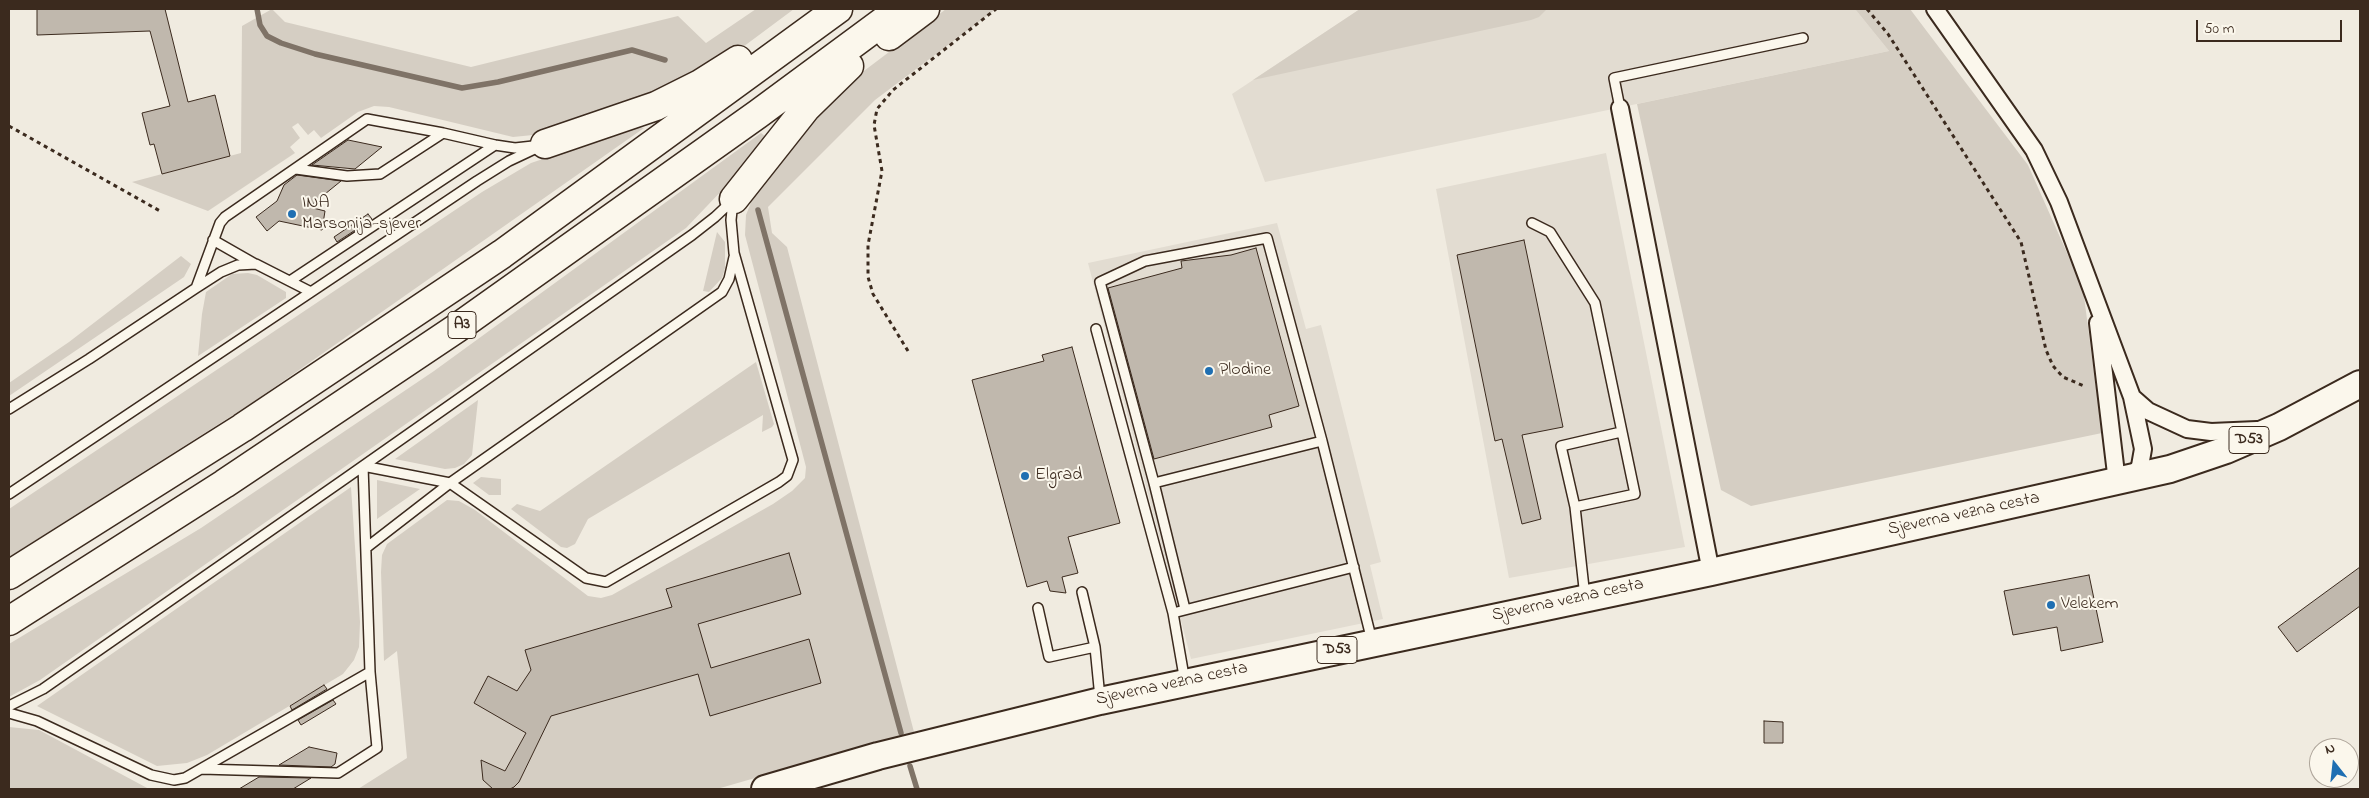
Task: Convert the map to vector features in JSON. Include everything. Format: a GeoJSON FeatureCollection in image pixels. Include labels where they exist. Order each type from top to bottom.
{"type":"FeatureCollection","features":[{"type":"Feature","properties":{"kind":"highway"},"geometry":{"type":"LineString","coordinates":[[545,144],[637,113],[700,84],[811,9]]}},
{"type":"Feature","properties":{"kind":"highway","name":"A3"},"geometry":{"type":"LineString","coordinates":[[9,575],[242,428],[502,254],[838,9]]}},
{"type":"Feature","properties":{"kind":"highway","name":"A3"},"geometry":{"type":"LineString","coordinates":[[9,621],[216,489],[458,328],[758,114],[900,9]]}},
{"type":"Feature","properties":{"kind":"highway"},"geometry":{"type":"LineString","coordinates":[[734,199],[826,86],[925,9]]}},
{"type":"Feature","properties":{"kind":"main road","name":"Sjeverna vezna cesta"},"geometry":{"type":"LineString","coordinates":[[765,789],[878,756],[1100,701],[1711,572],[2124,480],[2179,466],[2279,427],[2360,384]]}},
{"type":"Feature","properties":{"kind":"street"},"geometry":{"type":"LineString","coordinates":[[1935,9],[2034,150],[2059,202],[2081,255],[2132,397],[2143,449],[2140,466],[2124,480]]}},
{"type":"Feature","properties":{"kind":"street"},"geometry":{"type":"LineString","coordinates":[[1620,108],[1711,572]]}},
{"type":"Feature","properties":{"kind":"street"},"geometry":{"type":"LineString","coordinates":[[2095,298],[2124,480]]}},
{"type":"Feature","properties":{"kind":"street"},"geometry":{"type":"LineString","coordinates":[[2132,397],[2148,411],[2187,429],[2211,432],[2242,432],[2279,427]]}},
{"type":"Feature","properties":{"kind":"lane"},"geometry":{"type":"LineString","coordinates":[[1620,108],[1614,78],[1803,38]]}},
{"type":"Feature","properties":{"kind":"lane"},"geometry":{"type":"LineString","coordinates":[[196,288],[213,240],[220,223],[225,217],[367,119],[515,148],[545,144]]}},
{"type":"Feature","properties":{"kind":"lane"},"geometry":{"type":"LineString","coordinates":[[296,169],[347,176],[380,174],[443,133]]}},
{"type":"Feature","properties":{"kind":"lane"},"geometry":{"type":"LineString","coordinates":[[9,494],[478,181],[509,161],[545,144]]}},
{"type":"Feature","properties":{"kind":"lane"},"geometry":{"type":"LineString","coordinates":[[290,280],[496,145]]}},
{"type":"Feature","properties":{"kind":"lane"},"geometry":{"type":"LineString","coordinates":[[366,548],[450,482],[722,292],[733,267],[734,253],[731,220],[734,199]]}},
{"type":"Feature","properties":{"kind":"lane"},"geometry":{"type":"LineString","coordinates":[[9,706],[43,688],[363,466],[692,235],[734,199]]}},
{"type":"Feature","properties":{"kind":"lane"},"geometry":{"type":"LineString","coordinates":[[1532,223],[1550,232],[1595,303],[1635,494],[1575,507]]}},
{"type":"Feature","properties":{"kind":"lane"},"geometry":{"type":"LineString","coordinates":[[1185,609],[1154,483],[1100,282],[1145,261],[1267,238],[1322,441],[1373,642]]}},
{"type":"Feature","properties":{"kind":"lane"},"geometry":{"type":"LineString","coordinates":[[213,240],[311,292]]}},
{"type":"Feature","properties":{"kind":"lane"},"geometry":{"type":"LineString","coordinates":[[363,466],[450,482],[586,578],[606,582],[783,479],[792,468],[793,460],[734,253]]}},
{"type":"Feature","properties":{"kind":"lane"},"geometry":{"type":"LineString","coordinates":[[9,409],[221,272],[238,265],[256,264]]}},
{"type":"Feature","properties":{"kind":"lane"},"geometry":{"type":"LineString","coordinates":[[1096,329],[1173,613],[1185,682]]}},
{"type":"Feature","properties":{"kind":"lane"},"geometry":{"type":"LineString","coordinates":[[1586,597],[1575,507],[1561,446],[1622,432]]}},
{"type":"Feature","properties":{"kind":"lane"},"geometry":{"type":"LineString","coordinates":[[1154,483],[1322,441]]}},
{"type":"Feature","properties":{"kind":"lane"},"geometry":{"type":"LineString","coordinates":[[202,768],[338,773],[377,748],[370,672],[363,466]]}},
{"type":"Feature","properties":{"kind":"lane"},"geometry":{"type":"LineString","coordinates":[[1173,613],[1354,567]]}},
{"type":"Feature","properties":{"kind":"lane"},"geometry":{"type":"LineString","coordinates":[[1082,592],[1095,647],[1100,701]]}},
{"type":"Feature","properties":{"kind":"lane"},"geometry":{"type":"LineString","coordinates":[[1038,608],[1050,657],[1095,647]]}},
{"type":"Feature","properties":{"kind":"lane"},"geometry":{"type":"LineString","coordinates":[[9,713],[37,721],[151,775],[174,780],[185,778],[370,672]]}},
{"type":"Feature","properties":{"kind":"path"},"geometry":{"type":"LineString","coordinates":[[908,351],[873,294],[868,277],[868,246],[882,171],[874,126],[876,109],[894,90],[996,9]]}},
{"type":"Feature","properties":{"kind":"path"},"geometry":{"type":"LineString","coordinates":[[1868,9],[1888,34],[2020,242],[2046,350],[2053,366],[2064,377],[2084,386]]}},
{"type":"Feature","properties":{"kind":"path"},"geometry":{"type":"LineString","coordinates":[[9,126],[160,211]]}},
{"type":"Feature","properties":{"kind":"shaded area"},"geometry":{"type":"Polygon","coordinates":[[[272,9],[285,22],[471,67],[678,16],[706,43],[756,9],[794,9],[712,70],[569,126],[533,135],[513,137],[389,107],[374,106],[358,112],[321,138],[314,130],[308,135],[298,123],[292,127],[300,138],[290,147],[295,153],[208,211],[132,182],[241,153],[242,26],[272,9]]]}},
{"type":"Feature","properties":{"kind":"shaded area"},"geometry":{"type":"Polygon","coordinates":[[[946,9],[996,9],[875,100],[768,207],[772,233],[787,247],[914,732],[717,789],[358,789],[407,758],[397,651],[384,661],[382,555],[387,544],[447,500],[459,501],[475,510],[588,596],[601,598],[612,595],[773,504],[792,491],[805,478],[806,467],[745,235],[746,215],[756,190],[812,119],[848,83],[946,9]]]}},
{"type":"Feature","properties":{"kind":"shaded area"},"geometry":{"type":"Polygon","coordinates":[[[1360,9],[1855,9],[1889,51],[1265,182],[1232,94],[1360,9]]]}},
{"type":"Feature","properties":{"kind":"shaded area"},"geometry":{"type":"Polygon","coordinates":[[[1360,9],[1547,9],[1539,17],[1531,20],[1253,80],[1360,9]]]}},
{"type":"Feature","properties":{"kind":"shaded area"},"geometry":{"type":"Polygon","coordinates":[[[1855,9],[1910,9],[2028,165],[2083,289],[2102,433],[1751,506],[1721,490],[1637,104],[1889,51],[1855,9]]]}},
{"type":"Feature","properties":{"kind":"shaded area"},"geometry":{"type":"Polygon","coordinates":[[[638,127],[644,128],[252,403],[9,557],[9,509],[482,192],[531,163],[638,127]]]}},
{"type":"Feature","properties":{"kind":"shaded area"},"geometry":{"type":"Polygon","coordinates":[[[761,133],[770,140],[686,228],[40,680],[9,697],[9,644],[201,528],[434,371],[761,133]]]}},
{"type":"Feature","properties":{"kind":"shaded area"},"geometry":{"type":"Polygon","coordinates":[[[1606,153],[1685,547],[1509,578],[1436,189],[1606,153]]]}},
{"type":"Feature","properties":{"kind":"shaded area"},"geometry":{"type":"Polygon","coordinates":[[[1277,223],[1306,329],[1321,325],[1381,562],[1370,565],[1383,619],[1191,659],[1088,263],[1277,223]]]}},
{"type":"Feature","properties":{"kind":"shaded area"},"geometry":{"type":"Polygon","coordinates":[[[717,232],[725,242],[725,268],[722,278],[709,292],[703,291],[717,232]]]}},
{"type":"Feature","properties":{"kind":"shaded area"},"geometry":{"type":"Polygon","coordinates":[[[181,256],[191,264],[184,277],[9,396],[9,383],[69,342],[181,256]]]}},
{"type":"Feature","properties":{"kind":"shaded area"},"geometry":{"type":"Polygon","coordinates":[[[248,273],[257,275],[286,292],[286,298],[198,356],[206,292],[232,274],[248,273]]]}},
{"type":"Feature","properties":{"kind":"shaded area"},"geometry":{"type":"Polygon","coordinates":[[[756,362],[774,424],[772,427],[762,432],[763,415],[588,519],[575,544],[567,548],[561,547],[511,509],[517,504],[540,511],[756,362]]]}},
{"type":"Feature","properties":{"kind":"shaded area"},"geometry":{"type":"Polygon","coordinates":[[[478,400],[472,455],[464,464],[455,468],[445,469],[395,459],[478,400]]]}},
{"type":"Feature","properties":{"kind":"shaded area"},"geometry":{"type":"Polygon","coordinates":[[[481,477],[501,479],[501,495],[489,495],[473,483],[481,477]]]}},
{"type":"Feature","properties":{"kind":"shaded area"},"geometry":{"type":"Polygon","coordinates":[[[377,480],[420,489],[377,519],[377,480]]]}},
{"type":"Feature","properties":{"kind":"shaded area"},"geometry":{"type":"Polygon","coordinates":[[[351,487],[360,622],[359,647],[354,660],[343,674],[207,755],[187,763],[157,766],[37,706],[351,487]]]}},
{"type":"Feature","properties":{"kind":"shaded area"},"geometry":{"type":"Polygon","coordinates":[[[9,727],[39,730],[149,789],[9,789],[9,727]]]}},
{"type":"Feature","properties":{"kind":"building"},"geometry":{"type":"Polygon","coordinates":[[[37,9],[165,9],[188,102],[215,95],[230,156],[162,174],[154,144],[150,145],[142,113],[170,106],[150,31],[37,35],[37,9]]]}},
{"type":"Feature","properties":{"kind":"building"},"geometry":{"type":"Polygon","coordinates":[[[348,140],[382,147],[355,169],[312,165],[348,140]]]}},
{"type":"Feature","properties":{"kind":"building"},"geometry":{"type":"Polygon","coordinates":[[[297,175],[341,181],[309,207],[325,211],[322,230],[279,221],[267,231],[256,217],[277,201],[284,185],[297,175]]]}},
{"type":"Feature","properties":{"kind":"building"},"geometry":{"type":"Polygon","coordinates":[[[368,214],[372,219],[337,242],[334,237],[368,214]]]}},
{"type":"Feature","properties":{"kind":"building"},"geometry":{"type":"Polygon","coordinates":[[[1524,240],[1563,427],[1522,435],[1541,519],[1522,524],[1502,439],[1495,441],[1457,255],[1524,240]]]}},
{"type":"Feature","properties":{"kind":"building","name":"Plodine"},"geometry":{"type":"Polygon","coordinates":[[[1256,248],[1299,406],[1269,415],[1272,427],[1154,459],[1108,288],[1182,268],[1181,261],[1231,255],[1256,248]]]}},
{"type":"Feature","properties":{"kind":"building"},"geometry":{"type":"Polygon","coordinates":[[[1072,347],[1120,523],[1068,537],[1078,573],[1062,577],[1066,593],[1050,591],[1047,581],[1027,587],[972,380],[1044,361],[1042,355],[1072,347]]]}},
{"type":"Feature","properties":{"kind":"building"},"geometry":{"type":"Polygon","coordinates":[[[789,553],[801,594],[698,624],[711,668],[809,639],[821,683],[710,716],[698,674],[551,716],[519,782],[514,787],[510,789],[493,789],[483,780],[481,760],[505,771],[526,733],[474,703],[488,676],[517,691],[531,670],[525,650],[672,607],[666,589],[789,553]]]}},
{"type":"Feature","properties":{"kind":"building"},"geometry":{"type":"Polygon","coordinates":[[[2360,567],[2360,606],[2297,652],[2278,627],[2360,567]]]}},
{"type":"Feature","properties":{"kind":"building","name":"Velekem"},"geometry":{"type":"Polygon","coordinates":[[[2089,575],[2103,642],[2061,651],[2057,627],[2013,635],[2004,591],[2089,575]]]}},
{"type":"Feature","properties":{"kind":"building"},"geometry":{"type":"Polygon","coordinates":[[[324,685],[327,689],[292,710],[290,706],[324,685]]]}},
{"type":"Feature","properties":{"kind":"building"},"geometry":{"type":"Polygon","coordinates":[[[333,700],[336,704],[301,725],[298,720],[333,700]]]}},
{"type":"Feature","properties":{"kind":"building"},"geometry":{"type":"Polygon","coordinates":[[[1764,721],[1783,722],[1783,743],[1764,743],[1764,721]]]}},
{"type":"Feature","properties":{"kind":"building"},"geometry":{"type":"Polygon","coordinates":[[[309,747],[337,753],[335,764],[331,767],[279,765],[309,747]]]}},
{"type":"Feature","properties":{"kind":"building"},"geometry":{"type":"Polygon","coordinates":[[[259,777],[311,778],[293,789],[239,789],[259,777]]]}},
{"type":"Feature","properties":{"kind":"waterway"},"geometry":{"type":"LineString","coordinates":[[257,9],[260,25],[267,36],[281,43],[315,54],[462,88],[498,82],[632,50],[665,60]]}},
{"type":"Feature","properties":{"kind":"waterway"},"geometry":{"type":"LineString","coordinates":[[758,210],[901,733]]}},
{"type":"Feature","properties":{"kind":"waterway"},"geometry":{"type":"LineString","coordinates":[[910,766],[917,789]]}},
{"type":"Feature","properties":{"kind":"place","name":"INA Marsonija-sjever"},"geometry":{"type":"Point","coordinates":[292,214]}},
{"type":"Feature","properties":{"kind":"place","name":"Plodine"},"geometry":{"type":"Point","coordinates":[1209,371]}},
{"type":"Feature","properties":{"kind":"place","name":"Elgrad"},"geometry":{"type":"Point","coordinates":[1025,476]}},
{"type":"Feature","properties":{"kind":"place","name":"Velekem"},"geometry":{"type":"Point","coordinates":[2051,605]}}]}
